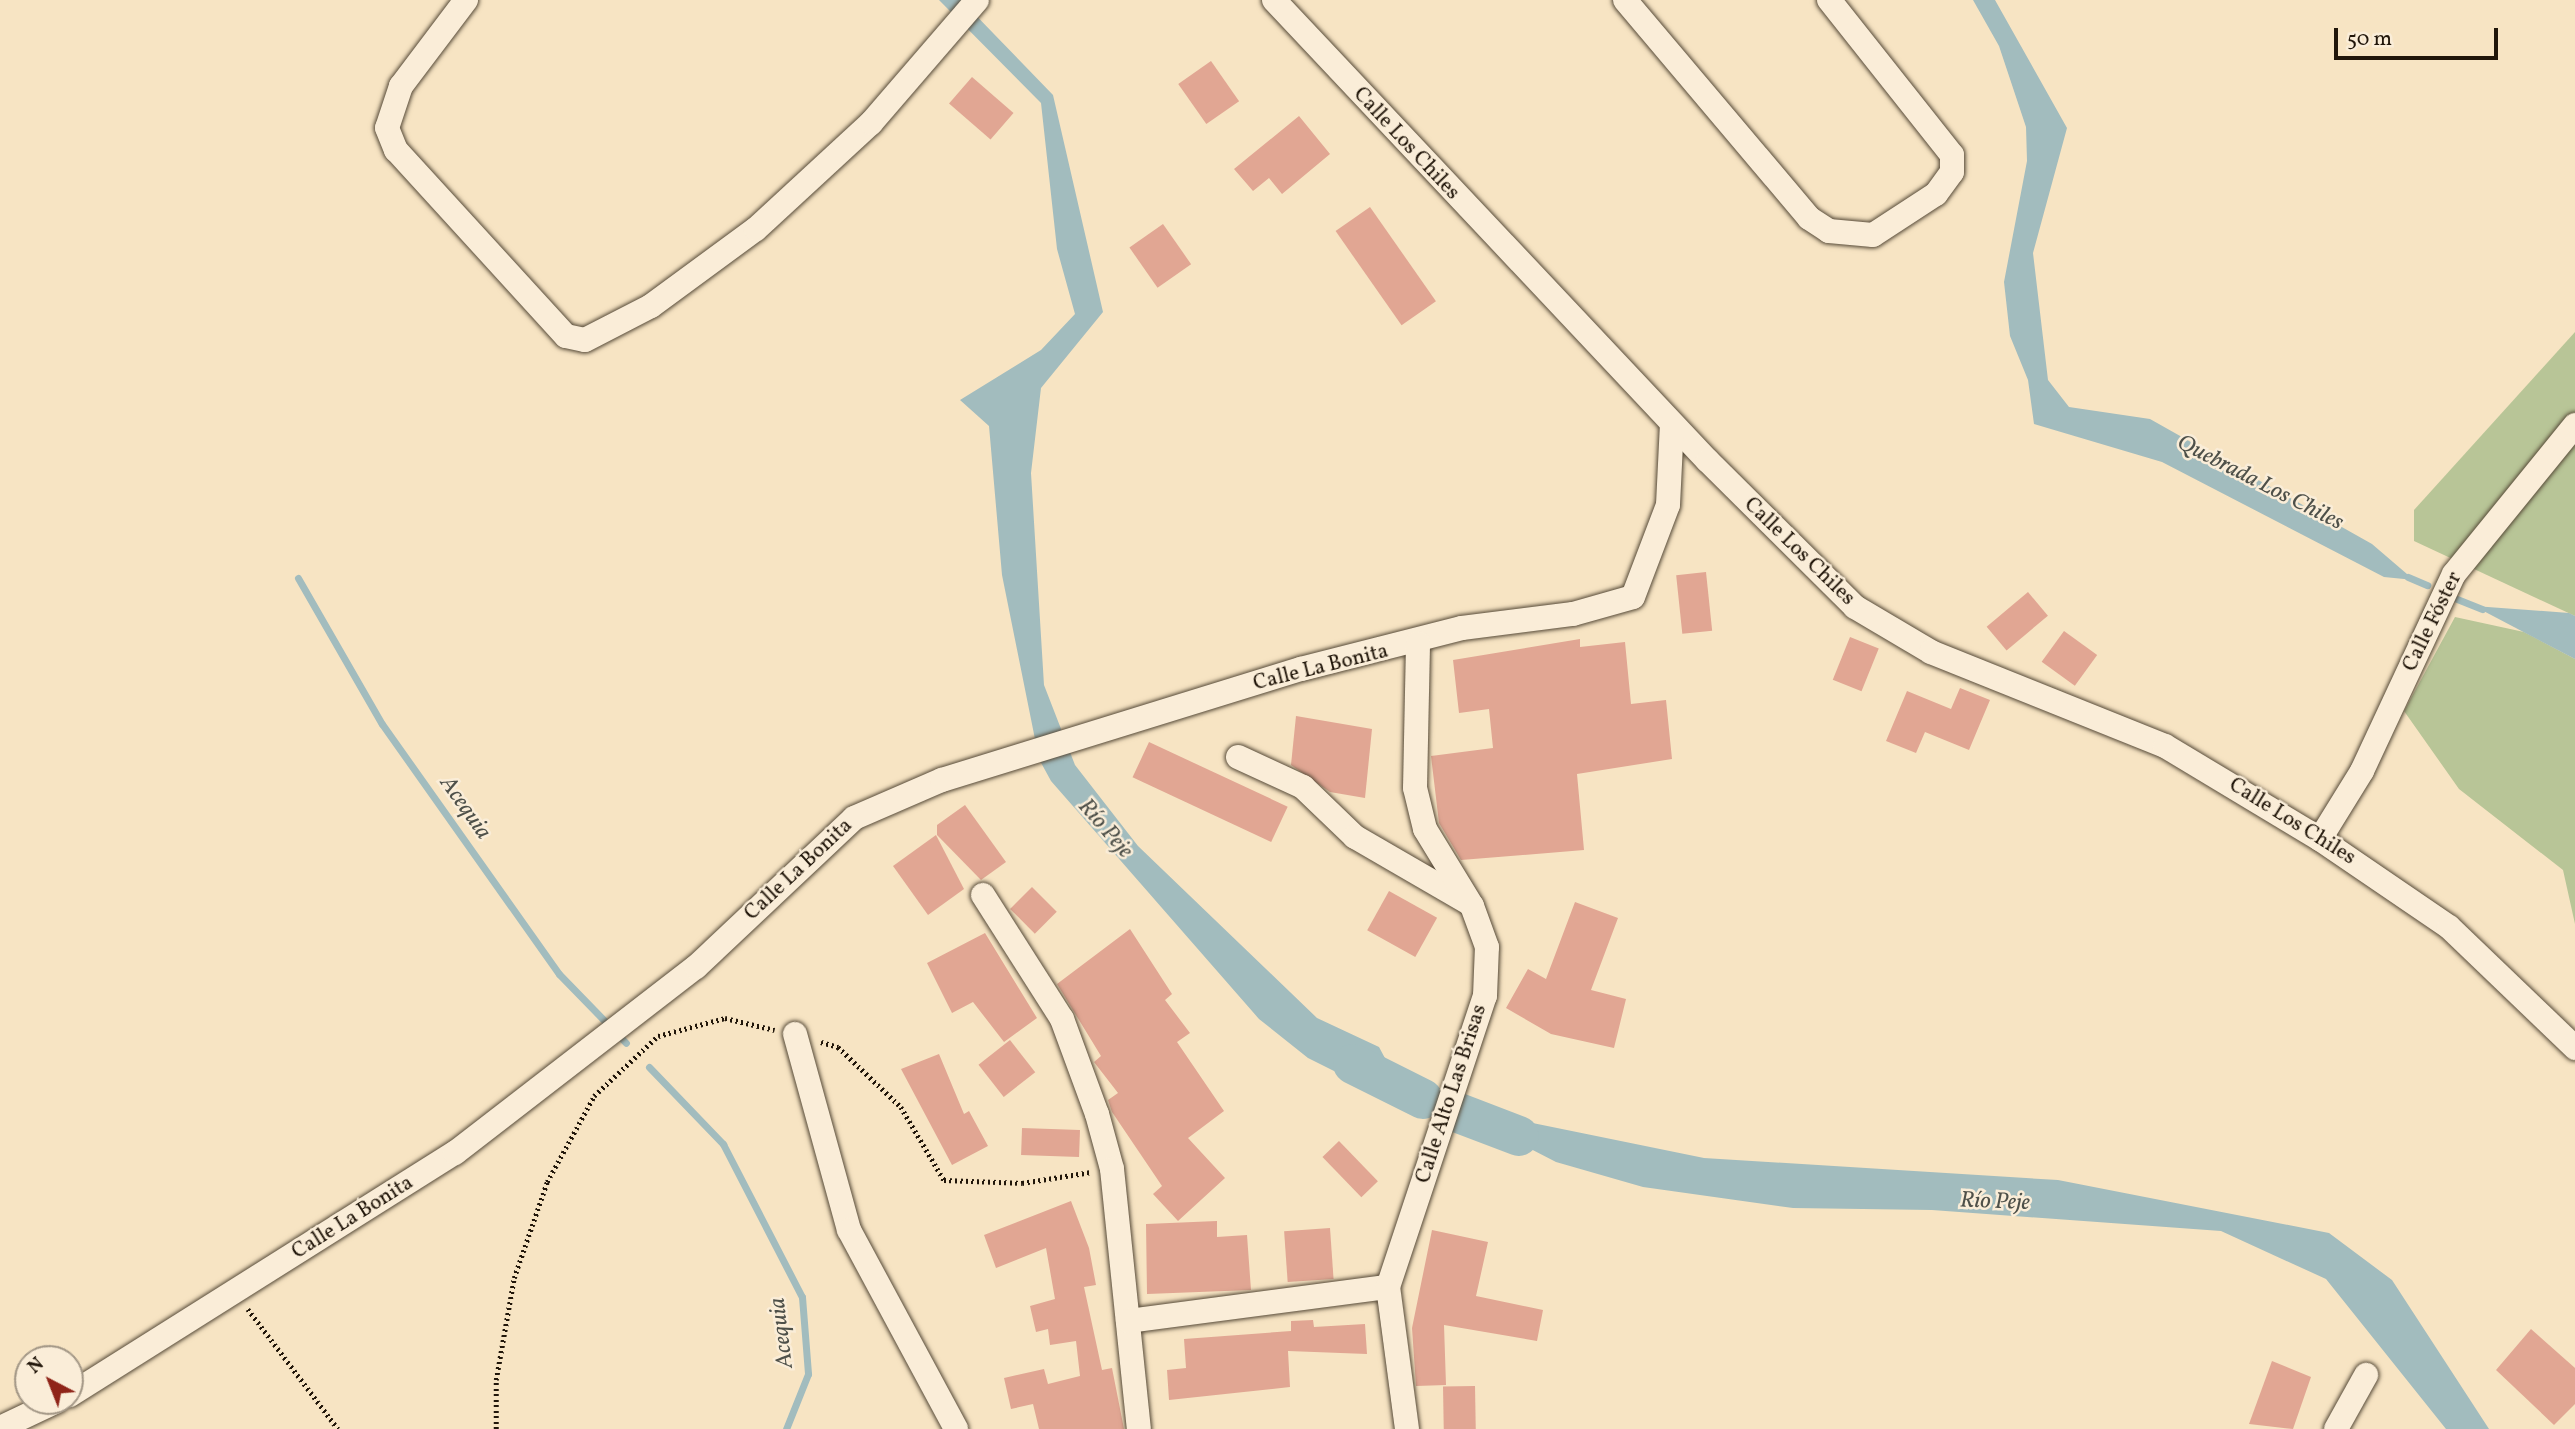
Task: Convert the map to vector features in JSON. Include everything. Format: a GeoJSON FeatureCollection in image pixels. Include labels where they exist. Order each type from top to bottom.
{"type":"FeatureCollection","features":[{"type":"Feature","properties":{"kind":"street"},"geometry":{"type":"LineString","coordinates":[[466,0],[401,86],[387,128],[396,150],[566,336],[585,340],[651,306],[756,229],[871,123],[953,34],[975,4]]}},
{"type":"Feature","properties":{"kind":"street","name":"Calle Los Chiles"},"geometry":{"type":"LineString","coordinates":[[1274,0],[1812,570],[1871,620],[1931,652],[2165,746],[2320,839],[2449,927],[2575,1048]]}},
{"type":"Feature","properties":{"kind":"street"},"geometry":{"type":"LineString","coordinates":[[1625,0],[1809,218],[1829,231],[1873,235],[1936,194],[1952,172],[1952,155],[1829,0]]}},
{"type":"Feature","properties":{"kind":"street","name":"Calle La Bonita"},"geometry":{"type":"LineString","coordinates":[[84,1386],[455,1153],[696,967],[854,818],[942,780],[1301,669],[1418,643],[1462,628],[1573,614],[1633,597],[1668,505],[1672,424]]}},
{"type":"Feature","properties":{"kind":"street","name":"Calle Fóster"},"geometry":{"type":"LineString","coordinates":[[2320,839],[2362,771],[2454,574],[2575,425]]}},
{"type":"Feature","properties":{"kind":"street","name":"Calle Alto Las Brisas"},"geometry":{"type":"LineString","coordinates":[[1407,1429],[1388,1287],[1485,996],[1487,947],[1472,906],[1425,829],[1415,789],[1418,643]]}},
{"type":"Feature","properties":{"kind":"street"},"geometry":{"type":"LineString","coordinates":[[1238,757],[1303,787],[1355,837],[1472,906]]}},
{"type":"Feature","properties":{"kind":"street"},"geometry":{"type":"LineString","coordinates":[[983,895],[1062,1018],[1112,1169],[1139,1429]]}},
{"type":"Feature","properties":{"kind":"street"},"geometry":{"type":"LineString","coordinates":[[795,1034],[849,1230],[956,1429]]}},
{"type":"Feature","properties":{"kind":"street"},"geometry":{"type":"LineString","coordinates":[[1128,1321],[1388,1287]]}},
{"type":"Feature","properties":{"kind":"street"},"geometry":{"type":"LineString","coordinates":[[2336,1429],[2366,1375]]}},
{"type":"Feature","properties":{"kind":"street"},"geometry":{"type":"LineString","coordinates":[[0,1427],[26,1415]]}},
{"type":"Feature","properties":{"kind":"path"},"geometry":{"type":"LineString","coordinates":[[496,1429],[496,1380],[514,1278],[547,1182],[594,1096],[658,1036],[725,1018],[838,1046],[901,1107],[944,1180],[1022,1183],[1112,1169]]}},
{"type":"Feature","properties":{"kind":"path"},"geometry":{"type":"LineString","coordinates":[[234,1291],[338,1429]]}},
{"type":"Feature","properties":{"kind":"green space"},"geometry":{"type":"Polygon","coordinates":[[[2575,332],[2575,616],[2414,541],[2414,510],[2575,332]]]}},
{"type":"Feature","properties":{"kind":"green space"},"geometry":{"type":"Polygon","coordinates":[[[2455,617],[2524,632],[2575,659],[2575,924],[2563,870],[2459,789],[2404,711],[2455,617]]]}},
{"type":"Feature","properties":{"kind":"water"},"geometry":{"type":"Polygon","coordinates":[[[939,0],[961,0],[1053,95],[1103,312],[1041,388],[1031,473],[1044,685],[1075,765],[1138,846],[1317,1018],[1379,1047],[1402,1090],[1384,1096],[1308,1058],[1259,1019],[1051,781],[1039,759],[1002,575],[989,426],[960,400],[1041,350],[1075,314],[1057,249],[1041,103],[939,0]]]}},
{"type":"Feature","properties":{"kind":"water"},"geometry":{"type":"Polygon","coordinates":[[[1973,0],[1995,0],[2067,128],[2033,253],[2048,380],[2069,407],[2150,419],[2372,544],[2414,580],[2384,577],[2162,462],[2034,424],[2028,380],[2010,336],[2004,282],[2027,161],[2026,127],[1999,46],[1973,0]]]}},
{"type":"Feature","properties":{"kind":"water"},"geometry":{"type":"Polygon","coordinates":[[[2474,606],[2569,613],[2575,616],[2575,659],[2474,606]]]}},
{"type":"Feature","properties":{"kind":"water"},"geometry":{"type":"Polygon","coordinates":[[[1469,1117],[1513,1119],[1704,1158],[2058,1180],[2329,1233],[2392,1280],[2489,1429],[2446,1429],[2326,1279],[2221,1231],[1932,1210],[1793,1208],[1643,1187],[1556,1162],[1469,1117]]]}},
{"type":"Feature","properties":{"kind":"building"},"geometry":{"type":"Polygon","coordinates":[[[1211,61],[1239,101],[1206,124],[1178,84],[1211,61]]]}},
{"type":"Feature","properties":{"kind":"building"},"geometry":{"type":"Polygon","coordinates":[[[972,77],[1014,113],[991,139],[949,103],[972,77]]]}},
{"type":"Feature","properties":{"kind":"building"},"geometry":{"type":"Polygon","coordinates":[[[1299,116],[1330,154],[1282,194],[1269,178],[1253,191],[1234,169],[1299,116]]]}},
{"type":"Feature","properties":{"kind":"building"},"geometry":{"type":"Polygon","coordinates":[[[1370,207],[1436,301],[1402,325],[1336,231],[1370,207]]]}},
{"type":"Feature","properties":{"kind":"building"},"geometry":{"type":"Polygon","coordinates":[[[1163,224],[1191,264],[1158,288],[1129,248],[1163,224]]]}},
{"type":"Feature","properties":{"kind":"building"},"geometry":{"type":"Polygon","coordinates":[[[1706,572],[1712,631],[1682,634],[1676,575],[1706,572]]]}},
{"type":"Feature","properties":{"kind":"building"},"geometry":{"type":"Polygon","coordinates":[[[2028,592],[2048,616],[2007,650],[1987,627],[2028,592]]]}},
{"type":"Feature","properties":{"kind":"building"},"geometry":{"type":"Polygon","coordinates":[[[2064,631],[2097,655],[2075,686],[2042,662],[2064,631]]]}},
{"type":"Feature","properties":{"kind":"building"},"geometry":{"type":"Polygon","coordinates":[[[1850,637],[1879,649],[1862,691],[1833,680],[1850,637]]]}},
{"type":"Feature","properties":{"kind":"building"},"geometry":{"type":"Polygon","coordinates":[[[1580,639],[1580,647],[1625,642],[1631,704],[1666,700],[1672,759],[1577,774],[1584,850],[1461,860],[1439,823],[1431,756],[1493,748],[1489,709],[1459,713],[1453,660],[1580,639]]]}},
{"type":"Feature","properties":{"kind":"building"},"geometry":{"type":"Polygon","coordinates":[[[1960,688],[1990,700],[1969,750],[1925,732],[1916,753],[1886,741],[1907,691],[1951,709],[1960,688]]]}},
{"type":"Feature","properties":{"kind":"building"},"geometry":{"type":"Polygon","coordinates":[[[1296,716],[1372,729],[1365,798],[1330,792],[1291,765],[1296,716]]]}},
{"type":"Feature","properties":{"kind":"building"},"geometry":{"type":"Polygon","coordinates":[[[1149,742],[1288,807],[1271,842],[1133,777],[1149,742]]]}},
{"type":"Feature","properties":{"kind":"building"},"geometry":{"type":"Polygon","coordinates":[[[965,805],[1006,862],[981,880],[937,835],[937,825],[965,805]]]}},
{"type":"Feature","properties":{"kind":"building"},"geometry":{"type":"Polygon","coordinates":[[[936,835],[964,889],[928,915],[893,866],[936,835]]]}},
{"type":"Feature","properties":{"kind":"building"},"geometry":{"type":"Polygon","coordinates":[[[1032,887],[1057,912],[1035,934],[1010,909],[1032,887]]]}},
{"type":"Feature","properties":{"kind":"building"},"geometry":{"type":"Polygon","coordinates":[[[1389,891],[1437,918],[1415,957],[1367,930],[1389,891]]]}},
{"type":"Feature","properties":{"kind":"building"},"geometry":{"type":"Polygon","coordinates":[[[1575,902],[1618,918],[1591,990],[1626,999],[1614,1048],[1551,1034],[1506,1008],[1528,969],[1546,979],[1575,902]]]}},
{"type":"Feature","properties":{"kind":"building"},"geometry":{"type":"Polygon","coordinates":[[[1130,929],[1172,994],[1165,1000],[1190,1033],[1177,1042],[1224,1111],[1188,1138],[1225,1178],[1178,1221],[1153,1194],[1162,1186],[1112,1112],[1108,1100],[1118,1093],[1094,1062],[1101,1056],[1057,984],[1130,929]]]}},
{"type":"Feature","properties":{"kind":"building"},"geometry":{"type":"Polygon","coordinates":[[[985,933],[1037,1018],[1004,1042],[973,1002],[952,1013],[927,963],[985,933]]]}},
{"type":"Feature","properties":{"kind":"building"},"geometry":{"type":"Polygon","coordinates":[[[1010,1040],[1035,1072],[1004,1097],[978,1065],[1010,1040]]]}},
{"type":"Feature","properties":{"kind":"building"},"geometry":{"type":"Polygon","coordinates":[[[939,1054],[964,1114],[969,1111],[988,1146],[952,1165],[901,1069],[939,1054]]]}},
{"type":"Feature","properties":{"kind":"building"},"geometry":{"type":"Polygon","coordinates":[[[1022,1128],[1080,1130],[1079,1157],[1021,1155],[1022,1128]]]}},
{"type":"Feature","properties":{"kind":"building"},"geometry":{"type":"Polygon","coordinates":[[[1339,1141],[1378,1181],[1361,1197],[1322,1157],[1339,1141]]]}},
{"type":"Feature","properties":{"kind":"building"},"geometry":{"type":"Polygon","coordinates":[[[1071,1201],[1089,1248],[1096,1285],[1084,1287],[1102,1370],[1112,1368],[1124,1429],[1039,1429],[1033,1404],[1011,1409],[1004,1378],[1044,1369],[1048,1384],[1080,1376],[1076,1341],[1050,1345],[1048,1329],[1036,1332],[1030,1306],[1055,1299],[1046,1248],[996,1268],[984,1235],[1071,1201]]]}},
{"type":"Feature","properties":{"kind":"building"},"geometry":{"type":"Polygon","coordinates":[[[1217,1221],[1217,1237],[1247,1235],[1251,1290],[1147,1294],[1146,1224],[1217,1221]]]}},
{"type":"Feature","properties":{"kind":"building"},"geometry":{"type":"Polygon","coordinates":[[[1330,1228],[1334,1279],[1288,1282],[1284,1231],[1330,1228]]]}},
{"type":"Feature","properties":{"kind":"building"},"geometry":{"type":"Polygon","coordinates":[[[1432,1230],[1488,1242],[1476,1296],[1543,1310],[1537,1341],[1444,1325],[1446,1385],[1416,1386],[1412,1328],[1432,1230]]]}},
{"type":"Feature","properties":{"kind":"building"},"geometry":{"type":"Polygon","coordinates":[[[1313,1320],[1314,1327],[1365,1324],[1367,1354],[1288,1351],[1290,1387],[1169,1400],[1167,1370],[1186,1368],[1184,1339],[1291,1331],[1291,1321],[1313,1320]]]}},
{"type":"Feature","properties":{"kind":"building"},"geometry":{"type":"Polygon","coordinates":[[[2531,1329],[2575,1368],[2575,1404],[2554,1425],[2496,1370],[2531,1329]]]}},
{"type":"Feature","properties":{"kind":"building"},"geometry":{"type":"Polygon","coordinates":[[[2272,1361],[2311,1377],[2293,1429],[2249,1424],[2272,1361]]]}},
{"type":"Feature","properties":{"kind":"building"},"geometry":{"type":"Polygon","coordinates":[[[1475,1386],[1476,1429],[1444,1429],[1443,1387],[1475,1386]]]}},
{"type":"Feature","properties":{"kind":"waterway","name":"Quebrada Los Chiles"},"geometry":{"type":"LineString","coordinates":[[2408,577],[2427,585]]}},
{"type":"Feature","properties":{"kind":"waterway","name":"Acequia"},"geometry":{"type":"LineString","coordinates":[[298,578],[382,724],[559,974],[626,1043]]}},
{"type":"Feature","properties":{"kind":"waterway","name":"Quebrada Los Chiles"},"geometry":{"type":"LineString","coordinates":[[2457,599],[2482,609]]}},
{"type":"Feature","properties":{"kind":"waterway","name":"Río Peje"},"geometry":{"type":"LineString","coordinates":[[1353,1064],[1423,1099]]}},
{"type":"Feature","properties":{"kind":"waterway","name":"Acequia"},"geometry":{"type":"LineString","coordinates":[[649,1067],[723,1144],[802,1297],[808,1374],[786,1429]]}},
{"type":"Feature","properties":{"kind":"waterway","name":"Río Peje"},"geometry":{"type":"LineString","coordinates":[[1456,1112],[1519,1136]]}}]}
